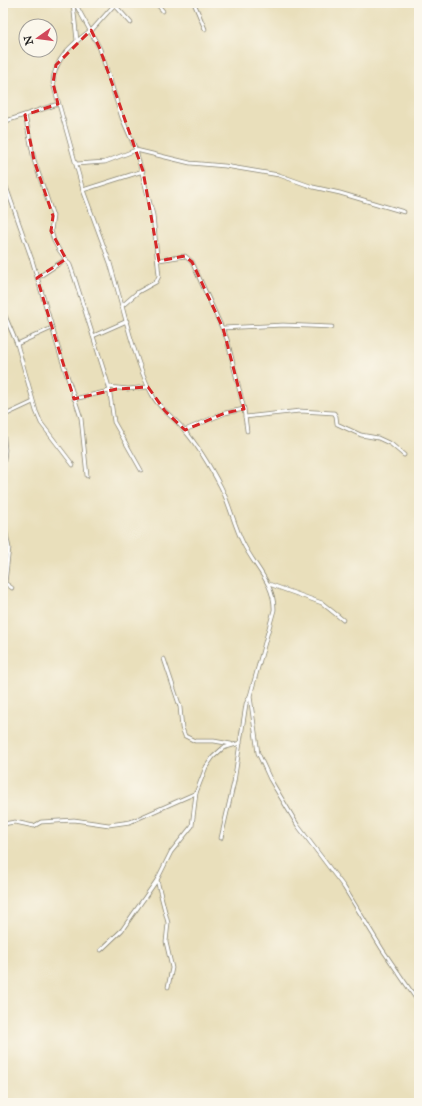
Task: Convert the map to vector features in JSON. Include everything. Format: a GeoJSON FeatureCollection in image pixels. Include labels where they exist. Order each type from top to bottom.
{"type":"FeatureCollection","features":[{"type":"Feature","properties":{"kind":"street"},"geometry":{"type":"LineString","coordinates":[[74,3],[91,30],[100,49],[122,118],[136,150],[143,171],[153,215],[159,260],[159,276],[156,282],[138,292],[122,306]]}},
{"type":"Feature","properties":{"kind":"street"},"geometry":{"type":"LineString","coordinates":[[74,3],[77,40]]}},
{"type":"Feature","properties":{"kind":"street"},"geometry":{"type":"LineString","coordinates":[[156,3],[163,11]]}},
{"type":"Feature","properties":{"kind":"street"},"geometry":{"type":"LineString","coordinates":[[194,3],[205,29]]}},
{"type":"Feature","properties":{"kind":"street"},"geometry":{"type":"LineString","coordinates":[[131,23],[115,4],[91,30],[77,40],[56,65],[53,83],[83,190],[110,263],[126,321],[148,387],[154,399],[185,430],[208,464],[221,487],[240,535],[256,567],[269,584],[275,600],[274,610],[244,713],[234,782],[221,838]]}},
{"type":"Feature","properties":{"kind":"street"},"geometry":{"type":"LineString","coordinates":[[3,122],[58,104]]}},
{"type":"Feature","properties":{"kind":"street"},"geometry":{"type":"LineString","coordinates":[[25,115],[34,160],[53,216],[51,231],[59,250],[70,265],[76,279],[109,389],[114,422],[142,470]]}},
{"type":"Feature","properties":{"kind":"street"},"geometry":{"type":"LineString","coordinates":[[76,164],[105,162],[136,150],[190,163],[225,166],[279,175],[308,186],[340,193],[404,212]]}},
{"type":"Feature","properties":{"kind":"street"},"geometry":{"type":"LineString","coordinates":[[83,190],[143,171]]}},
{"type":"Feature","properties":{"kind":"street"},"geometry":{"type":"LineString","coordinates":[[3,178],[37,278],[81,418],[86,476]]}},
{"type":"Feature","properties":{"kind":"street"},"geometry":{"type":"LineString","coordinates":[[159,260],[182,256],[189,258],[223,328],[244,409],[247,431]]}},
{"type":"Feature","properties":{"kind":"street"},"geometry":{"type":"LineString","coordinates":[[37,278],[66,260]]}},
{"type":"Feature","properties":{"kind":"street"},"geometry":{"type":"LineString","coordinates":[[3,311],[16,344],[33,402],[41,423],[73,465]]}},
{"type":"Feature","properties":{"kind":"street"},"geometry":{"type":"LineString","coordinates":[[92,336],[126,321]]}},
{"type":"Feature","properties":{"kind":"street"},"geometry":{"type":"LineString","coordinates":[[223,328],[282,325],[332,327]]}},
{"type":"Feature","properties":{"kind":"street"},"geometry":{"type":"LineString","coordinates":[[16,344],[52,328]]}},
{"type":"Feature","properties":{"kind":"street"},"geometry":{"type":"LineString","coordinates":[[74,399],[109,389],[148,387]]}},
{"type":"Feature","properties":{"kind":"street"},"geometry":{"type":"LineString","coordinates":[[3,416],[33,402]]}},
{"type":"Feature","properties":{"kind":"street"},"geometry":{"type":"LineString","coordinates":[[185,430],[225,413],[244,409]]}},
{"type":"Feature","properties":{"kind":"street"},"geometry":{"type":"LineString","coordinates":[[245,416],[300,411],[334,413],[337,424],[361,436],[378,438],[391,444],[404,455]]}},
{"type":"Feature","properties":{"kind":"street"},"geometry":{"type":"LineString","coordinates":[[3,426],[5,450],[3,471]]}},
{"type":"Feature","properties":{"kind":"street"},"geometry":{"type":"LineString","coordinates":[[3,519],[9,548],[5,582],[12,588]]}},
{"type":"Feature","properties":{"kind":"street"},"geometry":{"type":"LineString","coordinates":[[269,584],[322,603],[343,620]]}},
{"type":"Feature","properties":{"kind":"street"},"geometry":{"type":"LineString","coordinates":[[164,659],[180,707],[182,728],[185,736],[195,741],[214,741],[231,744],[240,743]]}},
{"type":"Feature","properties":{"kind":"street"},"geometry":{"type":"LineString","coordinates":[[250,696],[258,753],[270,779],[298,826],[320,858],[344,887],[382,949],[419,1003]]}},
{"type":"Feature","properties":{"kind":"street"},"geometry":{"type":"LineString","coordinates":[[101,950],[122,930],[157,880],[171,852],[192,826],[196,793],[206,767],[213,757],[223,748],[231,744]]}},
{"type":"Feature","properties":{"kind":"street"},"geometry":{"type":"LineString","coordinates":[[3,824],[15,822],[34,826],[41,822],[74,820],[109,825],[130,822],[196,793]]}},
{"type":"Feature","properties":{"kind":"street"},"geometry":{"type":"LineString","coordinates":[[157,880],[168,923],[166,942],[172,968],[168,987]]}},
{"type":"Feature","properties":{"kind":"highlighted area"},"geometry":{"type":"Polygon","coordinates":[[[91,30],[100,49],[143,171],[159,261],[185,256],[192,262],[223,328],[244,409],[225,413],[185,430],[165,411],[148,387],[117,389],[74,399],[37,278],[66,259],[51,231],[53,216],[34,160],[25,115],[58,104],[53,83],[56,65],[91,30]]]}}]}
